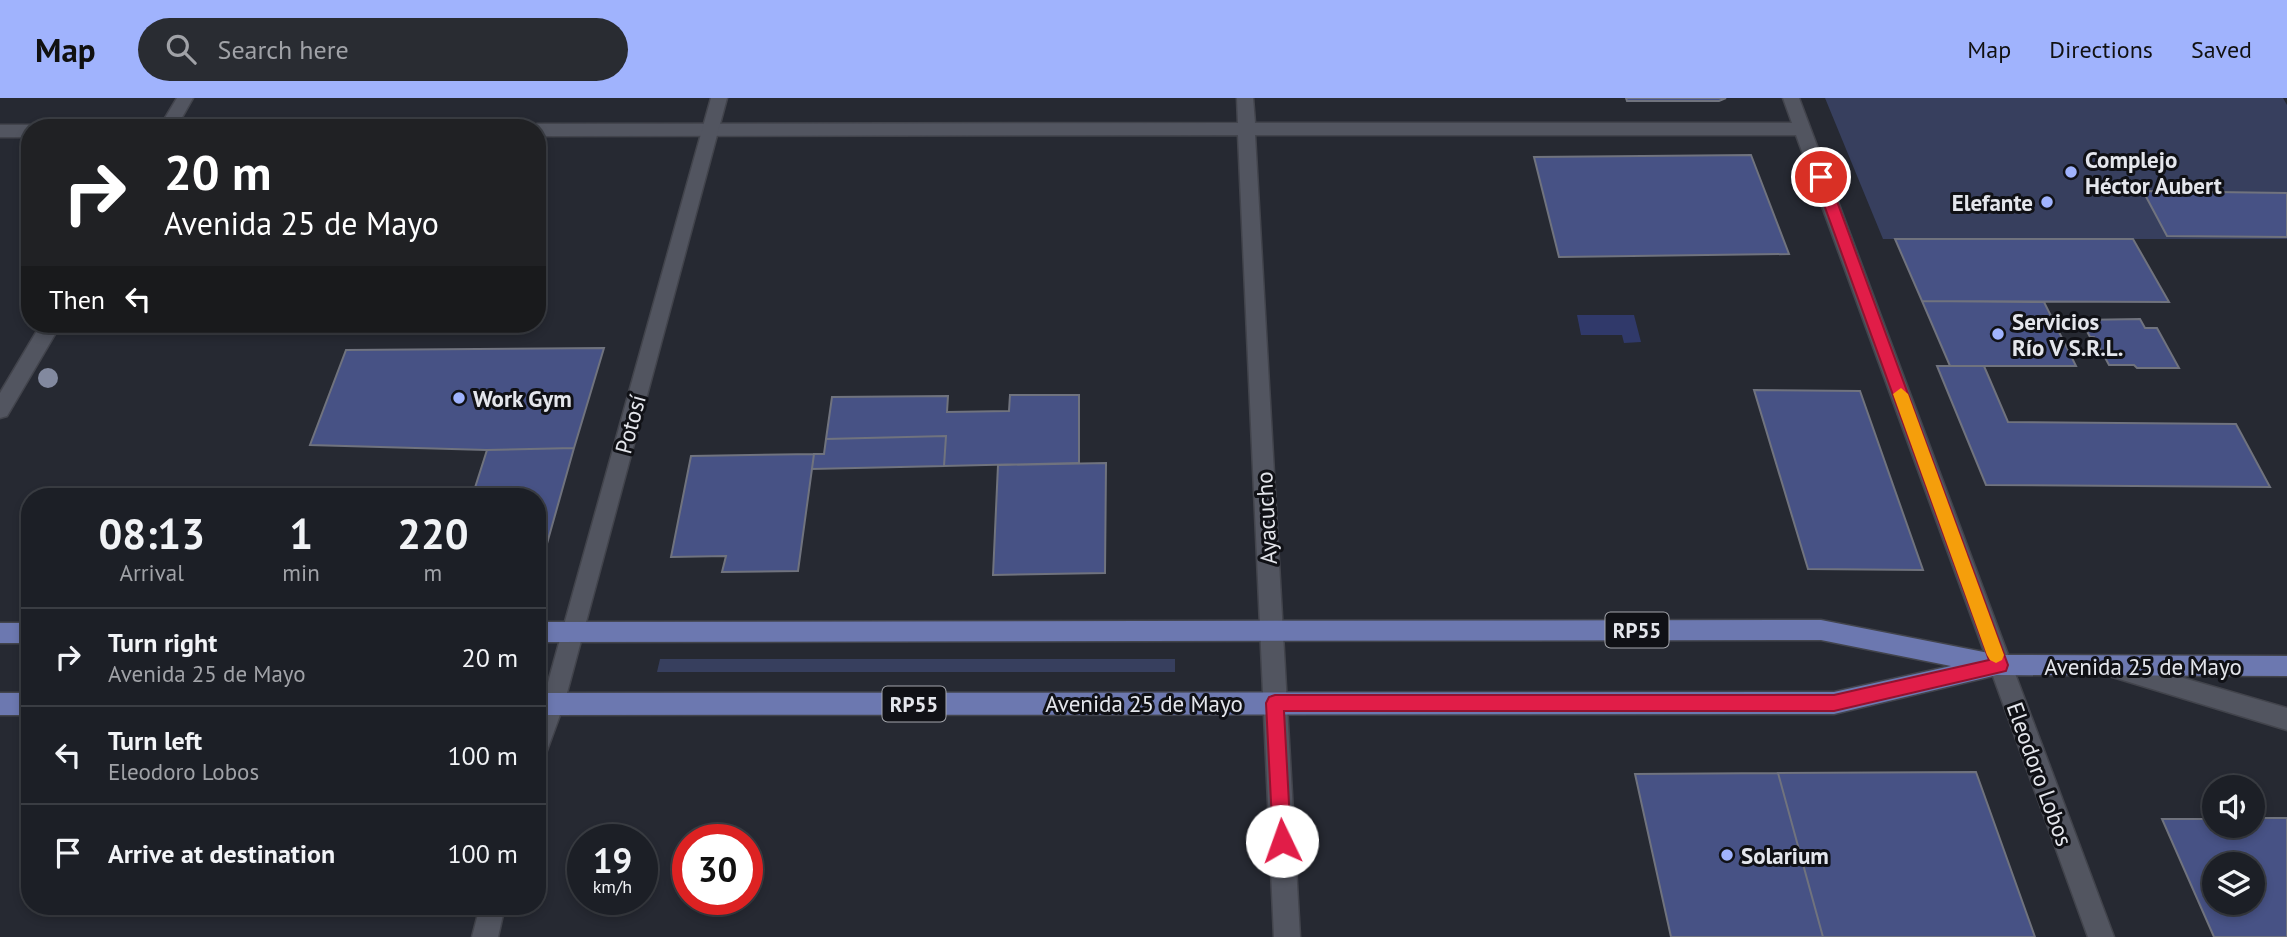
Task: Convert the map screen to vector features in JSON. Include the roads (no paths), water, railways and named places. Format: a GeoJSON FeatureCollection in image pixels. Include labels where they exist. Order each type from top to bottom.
{"type":"FeatureCollection","features":[{"type":"Feature","properties":{"kind":"main road","name":"Avenida 25 de Mayo"},"geometry":{"type":"LineString","coordinates":[[546,632],[1821,630],[2000,665],[2287,666]]}},
{"type":"Feature","properties":{"kind":"main road"},"geometry":{"type":"LineString","coordinates":[[0,633],[21,633]]}},
{"type":"Feature","properties":{"kind":"main road","name":"Avenida 25 de Mayo"},"geometry":{"type":"LineString","coordinates":[[546,704],[1834,703],[2000,665]]}},
{"type":"Feature","properties":{"kind":"main road"},"geometry":{"type":"LineString","coordinates":[[0,704],[21,704]]}},
{"type":"Feature","properties":{"kind":"street"},"geometry":{"type":"LineString","coordinates":[[172,119],[185,98]]}},
{"type":"Feature","properties":{"kind":"street","name":"Potosí"},"geometry":{"type":"LineString","coordinates":[[546,701],[572,632],[719,98]]}},
{"type":"Feature","properties":{"kind":"street","name":"Ayacucho"},"geometry":{"type":"LineString","coordinates":[[1245,98],[1287,937]]}},
{"type":"Feature","properties":{"kind":"street","name":"Eleodoro Lobos"},"geometry":{"type":"LineString","coordinates":[[1791,98],[2101,937]]}},
{"type":"Feature","properties":{"kind":"street"},"geometry":{"type":"LineString","coordinates":[[546,130],[1803,129]]}},
{"type":"Feature","properties":{"kind":"street"},"geometry":{"type":"LineString","coordinates":[[0,131],[21,131]]}},
{"type":"Feature","properties":{"kind":"street"},"geometry":{"type":"LineString","coordinates":[[0,410],[46,333]]}},
{"type":"Feature","properties":{"kind":"street"},"geometry":{"type":"LineString","coordinates":[[2107,665],[2287,719]]}},
{"type":"Feature","properties":{"kind":"street"},"geometry":{"type":"LineString","coordinates":[[485,937],[491,915]]}},
{"type":"Feature","properties":{"kind":"place","name":"Complejo Héctor Aubert"},"geometry":{"type":"Point","coordinates":[2071,172]}},
{"type":"Feature","properties":{"kind":"place","name":"Elefante"},"geometry":{"type":"Point","coordinates":[2047,202]}},
{"type":"Feature","properties":{"kind":"place","name":"Servicios Río V S.R.L."},"geometry":{"type":"Point","coordinates":[1998,334]}},
{"type":"Feature","properties":{"kind":"place","name":"Work Gym"},"geometry":{"type":"Point","coordinates":[459,398]}},
{"type":"Feature","properties":{"kind":"place","name":"Solarium"},"geometry":{"type":"Point","coordinates":[1727,855]}}]}
